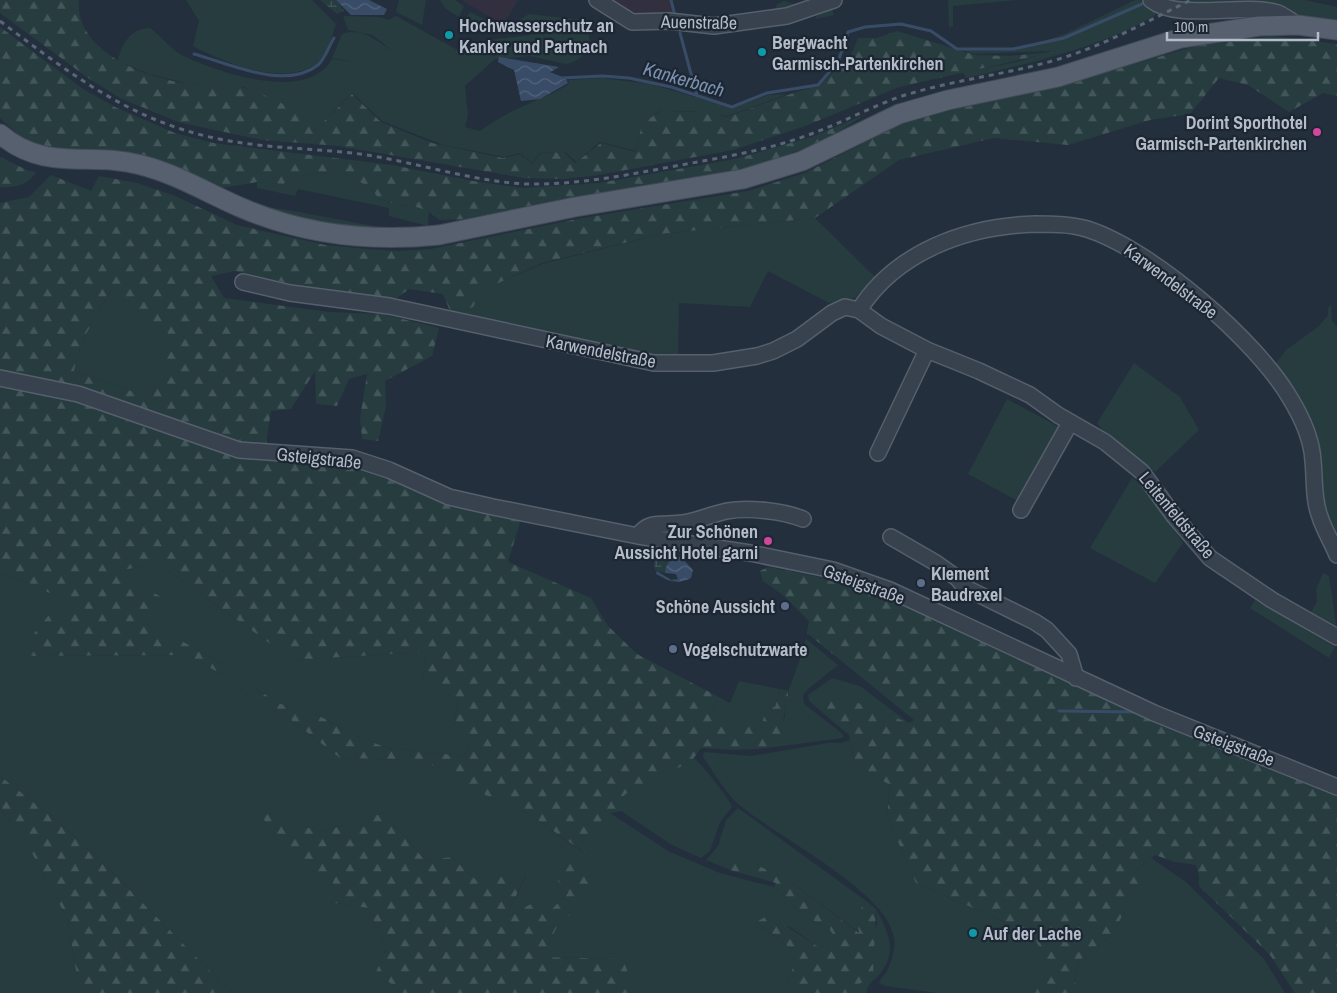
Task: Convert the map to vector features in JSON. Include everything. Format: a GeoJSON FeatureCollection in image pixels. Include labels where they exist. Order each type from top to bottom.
{"type":"FeatureCollection","features":[{"type":"Feature","properties":{"kind":"main road"},"geometry":{"type":"LineString","coordinates":[[0,134],[16,146],[32,154],[67,159],[110,159],[142,165],[210,192],[242,208],[286,224],[332,234],[360,237],[417,237],[448,233],[575,207],[743,180],[802,161],[877,123],[918,108],[1058,77],[1181,38],[1259,26],[1298,25],[1337,30]]}},
{"type":"Feature","properties":{"kind":"street","name":"Auenstraße"},"geometry":{"type":"LineString","coordinates":[[597,0],[632,22],[669,21],[714,26],[787,16],[834,0]]}},
{"type":"Feature","properties":{"kind":"street"},"geometry":{"type":"LineString","coordinates":[[1154,2],[1167,9],[1219,9],[1279,13],[1298,25]]}},
{"type":"Feature","properties":{"kind":"street","name":"Karwendelstraße"},"geometry":{"type":"LineString","coordinates":[[243,282],[290,293],[389,306],[654,363],[713,363],[757,356],[773,351],[797,339],[832,313],[845,308],[859,310],[869,294],[884,280],[916,256],[948,240],[978,231],[1023,225],[1059,224],[1084,228],[1119,243],[1158,267],[1206,305],[1270,366],[1290,397],[1305,430],[1312,455],[1313,486],[1319,517],[1337,555]]}},
{"type":"Feature","properties":{"kind":"street","name":"Leitenfeldstraße"},"geometry":{"type":"LineString","coordinates":[[859,310],[881,326],[927,350],[979,371],[1030,395],[1070,423],[1105,442],[1142,472],[1174,516],[1210,558],[1256,590],[1337,637]]}},
{"type":"Feature","properties":{"kind":"street"},"geometry":{"type":"LineString","coordinates":[[878,453],[927,350]]}},
{"type":"Feature","properties":{"kind":"street","name":"Gsteigstraße"},"geometry":{"type":"LineString","coordinates":[[0,378],[78,394],[239,450],[352,458],[389,470],[449,497],[638,536],[750,553],[833,570],[890,590],[1154,714],[1337,787]]}},
{"type":"Feature","properties":{"kind":"street"},"geometry":{"type":"LineString","coordinates":[[1021,510],[1070,423]]}},
{"type":"Feature","properties":{"kind":"street"},"geometry":{"type":"LineString","coordinates":[[638,536],[643,528],[655,524],[685,523],[729,510],[780,513],[803,519]]}},
{"type":"Feature","properties":{"kind":"street"},"geometry":{"type":"LineString","coordinates":[[891,537],[936,563],[958,578],[966,588],[1047,630],[1069,654],[1076,678]]}},
{"type":"Feature","properties":{"kind":"shaded area"},"geometry":{"type":"Polygon","coordinates":[[[462,0],[518,0],[503,25],[462,0]]]}},
{"type":"Feature","properties":{"kind":"shaded area"},"geometry":{"type":"Polygon","coordinates":[[[601,0],[670,0],[674,15],[623,15],[601,0]]]}},
{"type":"Feature","properties":{"kind":"green space"},"geometry":{"type":"Polygon","coordinates":[[[0,0],[79,0],[81,18],[88,34],[101,48],[117,60],[155,76],[191,84],[244,88],[273,99],[321,124],[352,94],[381,122],[432,143],[503,158],[520,154],[532,164],[541,153],[564,152],[575,163],[601,143],[636,152],[642,123],[661,111],[706,112],[727,117],[796,92],[819,86],[852,53],[858,38],[877,38],[897,31],[975,55],[1011,56],[1054,52],[899,87],[808,125],[733,150],[599,175],[564,179],[524,178],[338,146],[262,140],[178,122],[120,98],[88,78],[0,13],[0,0]]]}},
{"type":"Feature","properties":{"kind":"green space"},"geometry":{"type":"Polygon","coordinates":[[[186,0],[312,0],[336,24],[326,52],[315,65],[302,71],[270,73],[237,65],[193,46],[199,21],[186,0]]]}},
{"type":"Feature","properties":{"kind":"green space"},"geometry":{"type":"Polygon","coordinates":[[[320,0],[336,0],[344,11],[337,14],[320,0]]]}},
{"type":"Feature","properties":{"kind":"green space"},"geometry":{"type":"Polygon","coordinates":[[[399,0],[426,0],[422,25],[396,12],[399,0]]]}},
{"type":"Feature","properties":{"kind":"green space"},"geometry":{"type":"Polygon","coordinates":[[[440,0],[455,0],[464,6],[459,16],[461,18],[446,9],[440,0]]]}},
{"type":"Feature","properties":{"kind":"green space"},"geometry":{"type":"Polygon","coordinates":[[[948,0],[1018,0],[953,6],[953,26],[949,28],[948,0]]]}},
{"type":"Feature","properties":{"kind":"green space"},"geometry":{"type":"Polygon","coordinates":[[[1135,0],[1140,0],[1157,14],[1114,36],[1064,53],[966,78],[963,72],[1016,62],[1052,51],[973,54],[963,50],[1025,48],[1067,33],[1135,0]]]}},
{"type":"Feature","properties":{"kind":"green space"},"geometry":{"type":"Polygon","coordinates":[[[1169,0],[1305,0],[1337,7],[1337,22],[1260,6],[1168,3],[1169,0]]]}},
{"type":"Feature","properties":{"kind":"green space"},"geometry":{"type":"Polygon","coordinates":[[[784,1],[798,5],[784,12],[775,10],[777,4],[784,1]]]}},
{"type":"Feature","properties":{"kind":"green space"},"geometry":{"type":"Polygon","coordinates":[[[832,9],[834,15],[815,19],[817,16],[832,9]]]}},
{"type":"Feature","properties":{"kind":"green space"},"geometry":{"type":"Polygon","coordinates":[[[470,12],[504,29],[529,14],[583,20],[534,29],[502,30],[487,28],[464,20],[470,12]]]}},
{"type":"Feature","properties":{"kind":"green space"},"geometry":{"type":"Polygon","coordinates":[[[343,16],[379,17],[388,20],[396,16],[461,52],[490,40],[587,28],[589,41],[586,51],[572,62],[566,64],[530,56],[495,59],[465,86],[468,115],[465,127],[480,131],[512,111],[568,85],[569,80],[602,78],[650,84],[733,108],[768,95],[788,94],[728,116],[690,111],[660,111],[642,123],[636,151],[600,142],[576,162],[565,152],[540,153],[532,163],[520,153],[504,157],[443,145],[382,121],[352,93],[321,124],[244,87],[189,84],[149,74],[118,61],[124,43],[128,38],[137,31],[150,28],[172,48],[186,57],[241,76],[284,82],[304,80],[320,72],[332,59],[354,62],[332,58],[342,34],[356,32],[369,36],[392,51],[373,35],[348,30],[343,16]]]}},
{"type":"Feature","properties":{"kind":"green space"},"geometry":{"type":"Polygon","coordinates":[[[0,27],[83,89],[115,107],[175,133],[213,143],[392,165],[473,181],[523,188],[599,183],[735,159],[812,137],[866,114],[822,142],[741,171],[520,208],[472,219],[440,220],[428,211],[413,206],[397,205],[378,198],[371,188],[341,172],[304,175],[283,184],[257,182],[221,188],[73,151],[35,144],[21,137],[0,118],[0,27]]]}},
{"type":"Feature","properties":{"kind":"green space"},"geometry":{"type":"Polygon","coordinates":[[[1272,36],[1337,44],[1337,96],[1323,93],[1289,112],[1248,85],[1219,78],[1190,114],[1150,120],[1068,145],[994,138],[899,160],[815,218],[661,234],[542,263],[483,290],[473,307],[452,316],[443,294],[409,289],[390,303],[322,291],[235,271],[211,276],[224,298],[329,312],[382,314],[439,328],[432,356],[385,381],[386,407],[378,441],[362,439],[360,418],[367,374],[349,379],[337,406],[316,404],[315,371],[291,409],[271,411],[264,457],[351,464],[521,519],[508,562],[591,598],[608,626],[637,654],[717,696],[712,710],[738,725],[761,728],[766,708],[775,707],[780,689],[788,691],[788,701],[784,708],[782,734],[773,739],[767,748],[735,750],[701,748],[691,762],[632,789],[621,798],[621,811],[611,813],[607,827],[585,853],[529,814],[476,791],[445,768],[410,760],[340,758],[286,716],[253,700],[228,678],[188,655],[16,656],[49,615],[84,610],[25,581],[0,573],[0,203],[29,197],[51,175],[91,191],[99,176],[137,183],[173,195],[237,225],[325,245],[399,251],[431,249],[577,219],[748,191],[805,173],[911,119],[1062,85],[1196,46],[1272,36]],[[111,290],[81,343],[74,371],[151,398],[175,339],[111,290]],[[159,564],[116,571],[163,598],[147,625],[171,635],[232,669],[261,692],[281,704],[318,715],[352,734],[387,748],[464,756],[469,747],[454,728],[458,699],[423,682],[425,652],[293,660],[159,564]]]}},
{"type":"Feature","properties":{"kind":"green space"},"geometry":{"type":"Polygon","coordinates":[[[0,157],[29,171],[36,172],[33,177],[21,185],[0,187],[0,157]]]}},
{"type":"Feature","properties":{"kind":"green space"},"geometry":{"type":"Polygon","coordinates":[[[341,172],[371,188],[378,198],[396,205],[413,206],[429,211],[428,226],[389,216],[389,208],[298,189],[295,196],[257,188],[257,182],[283,184],[304,175],[341,172]]]}},
{"type":"Feature","properties":{"kind":"green space"},"geometry":{"type":"Polygon","coordinates":[[[239,203],[294,211],[384,228],[343,231],[239,203]]]}},
{"type":"Feature","properties":{"kind":"green space"},"geometry":{"type":"Polygon","coordinates":[[[815,218],[875,277],[855,298],[829,303],[768,271],[750,307],[679,303],[678,358],[655,359],[452,316],[473,307],[482,290],[542,264],[661,234],[815,218]]]}},
{"type":"Feature","properties":{"kind":"green space"},"geometry":{"type":"Polygon","coordinates":[[[111,290],[176,339],[151,398],[74,371],[81,343],[111,290]]]}},
{"type":"Feature","properties":{"kind":"green space"},"geometry":{"type":"Polygon","coordinates":[[[1331,304],[1332,321],[1337,326],[1337,543],[1323,513],[1318,481],[1274,366],[1286,350],[1319,326],[1328,315],[1328,308],[1331,304]]]}},
{"type":"Feature","properties":{"kind":"green space"},"geometry":{"type":"Polygon","coordinates":[[[1134,363],[1180,397],[1199,430],[1155,472],[1108,438],[1097,423],[1134,363]]]}},
{"type":"Feature","properties":{"kind":"green space"},"geometry":{"type":"Polygon","coordinates":[[[1007,399],[1061,428],[1020,502],[968,474],[1007,399]]]}},
{"type":"Feature","properties":{"kind":"green space"},"geometry":{"type":"Polygon","coordinates":[[[1132,478],[1145,487],[1183,543],[1155,583],[1090,548],[1132,478]]]}},
{"type":"Feature","properties":{"kind":"green space"},"geometry":{"type":"Polygon","coordinates":[[[658,553],[672,557],[665,573],[655,570],[654,561],[658,553]]]}},
{"type":"Feature","properties":{"kind":"green space"},"geometry":{"type":"Polygon","coordinates":[[[159,564],[293,660],[425,652],[423,682],[458,699],[454,728],[469,747],[464,756],[387,748],[352,734],[318,715],[281,704],[261,692],[232,669],[171,635],[147,625],[116,571],[159,564]]]}},
{"type":"Feature","properties":{"kind":"green space"},"geometry":{"type":"Polygon","coordinates":[[[768,567],[829,579],[867,590],[1337,792],[1337,993],[1295,993],[1270,955],[1199,886],[1199,875],[1196,865],[1175,862],[1155,855],[1136,870],[1146,875],[1144,894],[1126,907],[1114,933],[1079,961],[1074,981],[1082,993],[1033,993],[1047,961],[1032,934],[916,883],[887,817],[890,785],[855,765],[849,735],[822,712],[832,700],[848,699],[909,723],[914,720],[807,633],[809,621],[783,595],[763,581],[760,571],[768,567]]]}},
{"type":"Feature","properties":{"kind":"green space"},"geometry":{"type":"Polygon","coordinates":[[[0,573],[25,581],[85,610],[17,656],[188,655],[228,678],[253,700],[286,716],[340,758],[410,760],[446,768],[476,791],[529,814],[584,853],[610,813],[668,851],[720,873],[774,887],[806,917],[829,928],[845,956],[817,946],[790,927],[757,923],[794,951],[794,964],[787,985],[795,993],[635,993],[622,959],[542,957],[557,927],[569,916],[568,893],[550,911],[539,901],[506,917],[526,876],[475,879],[452,857],[425,860],[383,813],[321,832],[259,812],[290,858],[333,882],[330,902],[368,908],[386,949],[376,972],[403,993],[232,993],[110,870],[54,818],[0,776],[0,573]]]}},
{"type":"Feature","properties":{"kind":"green space"},"geometry":{"type":"Polygon","coordinates":[[[1323,573],[1329,576],[1337,630],[1308,617],[1317,602],[1316,589],[1323,573]]]}},
{"type":"Feature","properties":{"kind":"green space"},"geometry":{"type":"Polygon","coordinates":[[[1255,600],[1335,647],[1329,658],[1250,608],[1255,600]]]}},
{"type":"Feature","properties":{"kind":"green space"},"geometry":{"type":"Polygon","coordinates":[[[806,639],[838,665],[807,690],[803,695],[804,704],[843,734],[843,738],[767,748],[785,717],[784,708],[789,689],[806,639]]]}},
{"type":"Feature","properties":{"kind":"green space"},"geometry":{"type":"Polygon","coordinates":[[[832,678],[860,686],[909,723],[832,700],[822,712],[809,701],[808,695],[832,678]]]}},
{"type":"Feature","properties":{"kind":"green space"},"geometry":{"type":"Polygon","coordinates":[[[739,681],[780,689],[775,707],[766,708],[761,729],[738,725],[712,710],[717,696],[730,703],[739,681]]]}},
{"type":"Feature","properties":{"kind":"green space"},"geometry":{"type":"Polygon","coordinates":[[[850,740],[855,765],[890,785],[887,817],[916,883],[1032,934],[1048,961],[1033,993],[937,993],[885,986],[879,983],[889,967],[893,955],[894,938],[887,920],[872,902],[851,883],[737,803],[723,787],[703,757],[704,752],[751,756],[850,740]]]}},
{"type":"Feature","properties":{"kind":"green space"},"geometry":{"type":"Polygon","coordinates":[[[695,759],[715,782],[732,807],[720,822],[710,851],[701,858],[672,845],[621,811],[621,798],[632,789],[695,759]]]}},
{"type":"Feature","properties":{"kind":"green space"},"geometry":{"type":"Polygon","coordinates":[[[0,776],[54,818],[110,870],[232,993],[93,993],[77,977],[67,918],[25,840],[0,808],[0,776]]]}},
{"type":"Feature","properties":{"kind":"green space"},"geometry":{"type":"Polygon","coordinates":[[[0,808],[25,840],[67,918],[77,977],[93,993],[0,993],[0,808]]]}},
{"type":"Feature","properties":{"kind":"green space"},"geometry":{"type":"Polygon","coordinates":[[[738,808],[865,900],[857,917],[860,933],[792,883],[738,856],[730,862],[730,870],[706,860],[718,846],[726,820],[738,808]]]}},
{"type":"Feature","properties":{"kind":"green space"},"geometry":{"type":"Polygon","coordinates":[[[258,811],[321,832],[383,813],[425,860],[452,857],[475,879],[526,875],[506,917],[539,900],[550,911],[568,893],[558,881],[566,857],[591,881],[569,916],[557,927],[542,957],[623,959],[635,993],[403,993],[376,972],[386,949],[368,908],[329,902],[333,882],[290,858],[258,811]]]}},
{"type":"Feature","properties":{"kind":"green space"},"geometry":{"type":"Polygon","coordinates":[[[738,855],[792,883],[859,933],[857,917],[865,900],[876,909],[873,976],[859,984],[859,993],[795,993],[787,985],[794,964],[794,951],[756,922],[769,915],[817,946],[844,955],[829,928],[806,917],[774,887],[776,883],[730,870],[730,862],[738,855]]]}},
{"type":"Feature","properties":{"kind":"green space"},"geometry":{"type":"Polygon","coordinates":[[[1151,858],[1186,882],[1264,959],[1285,993],[1082,993],[1074,981],[1079,961],[1114,933],[1126,907],[1144,894],[1136,870],[1151,858]]]}},
{"type":"Feature","properties":{"kind":"green space"},"geometry":{"type":"Polygon","coordinates":[[[876,909],[890,942],[889,958],[879,975],[869,985],[866,993],[859,993],[859,984],[877,923],[876,909]]]}},
{"type":"Feature","properties":{"kind":"water"},"geometry":{"type":"Polygon","coordinates":[[[336,0],[369,0],[387,9],[384,15],[351,15],[336,0]]]}},
{"type":"Feature","properties":{"kind":"water"},"geometry":{"type":"Polygon","coordinates":[[[499,57],[559,67],[547,74],[566,79],[568,83],[540,99],[521,101],[514,70],[498,62],[499,57]]]}},
{"type":"Feature","properties":{"kind":"water"},"geometry":{"type":"Polygon","coordinates":[[[672,557],[681,557],[693,570],[691,578],[677,582],[665,579],[656,574],[657,571],[671,580],[678,579],[676,574],[665,573],[672,557]]]}},
{"type":"Feature","properties":{"kind":"waterway"},"geometry":{"type":"LineString","coordinates":[[671,0],[675,16]]}},
{"type":"Feature","properties":{"kind":"waterway","name":"Kankerbach"},"geometry":{"type":"LineString","coordinates":[[545,72],[561,78],[603,76],[629,78],[671,87],[732,107],[767,93],[818,85],[838,62],[848,32],[865,27],[901,24],[931,31],[957,49],[1013,49],[1064,38],[1142,4]]}},
{"type":"Feature","properties":{"kind":"waterway"},"geometry":{"type":"LineString","coordinates":[[680,33],[697,96]]}},
{"type":"Feature","properties":{"kind":"waterway"},"geometry":{"type":"LineString","coordinates":[[194,54],[256,73],[289,76],[305,72],[318,65],[334,38]]}},
{"type":"Feature","properties":{"kind":"waterway"},"geometry":{"type":"LineString","coordinates":[[1059,711],[1138,712]]}},
{"type":"Feature","properties":{"kind":"railway"},"geometry":{"type":"LineString","coordinates":[[0,21],[50,59],[101,92],[154,119],[183,130],[214,138],[266,146],[374,156],[482,179],[544,184],[616,177],[777,145],[822,130],[899,97],[938,86],[1039,65],[1059,59],[1093,47],[1191,0]]}},
{"type":"Feature","properties":{"kind":"place","name":"Hochwasserschutz an Kanker und Partnach"},"geometry":{"type":"Point","coordinates":[449,35]}},
{"type":"Feature","properties":{"kind":"place","name":"Bergwacht Garmisch-Partenkirchen"},"geometry":{"type":"Point","coordinates":[762,52]}},
{"type":"Feature","properties":{"kind":"place","name":"Dorint Sporthotel Garmisch-Partenkirchen"},"geometry":{"type":"Point","coordinates":[1317,132]}},
{"type":"Feature","properties":{"kind":"place","name":"Zur Schönen Aussicht Hotel garni"},"geometry":{"type":"Point","coordinates":[768,541]}},
{"type":"Feature","properties":{"kind":"place","name":"Klement Baudrexel"},"geometry":{"type":"Point","coordinates":[921,583]}},
{"type":"Feature","properties":{"kind":"place","name":"Schöne Aussicht"},"geometry":{"type":"Point","coordinates":[785,606]}},
{"type":"Feature","properties":{"kind":"place","name":"Vogelschutzwarte"},"geometry":{"type":"Point","coordinates":[673,649]}},
{"type":"Feature","properties":{"kind":"place","name":"Auf der Lache"},"geometry":{"type":"Point","coordinates":[973,933]}}]}
